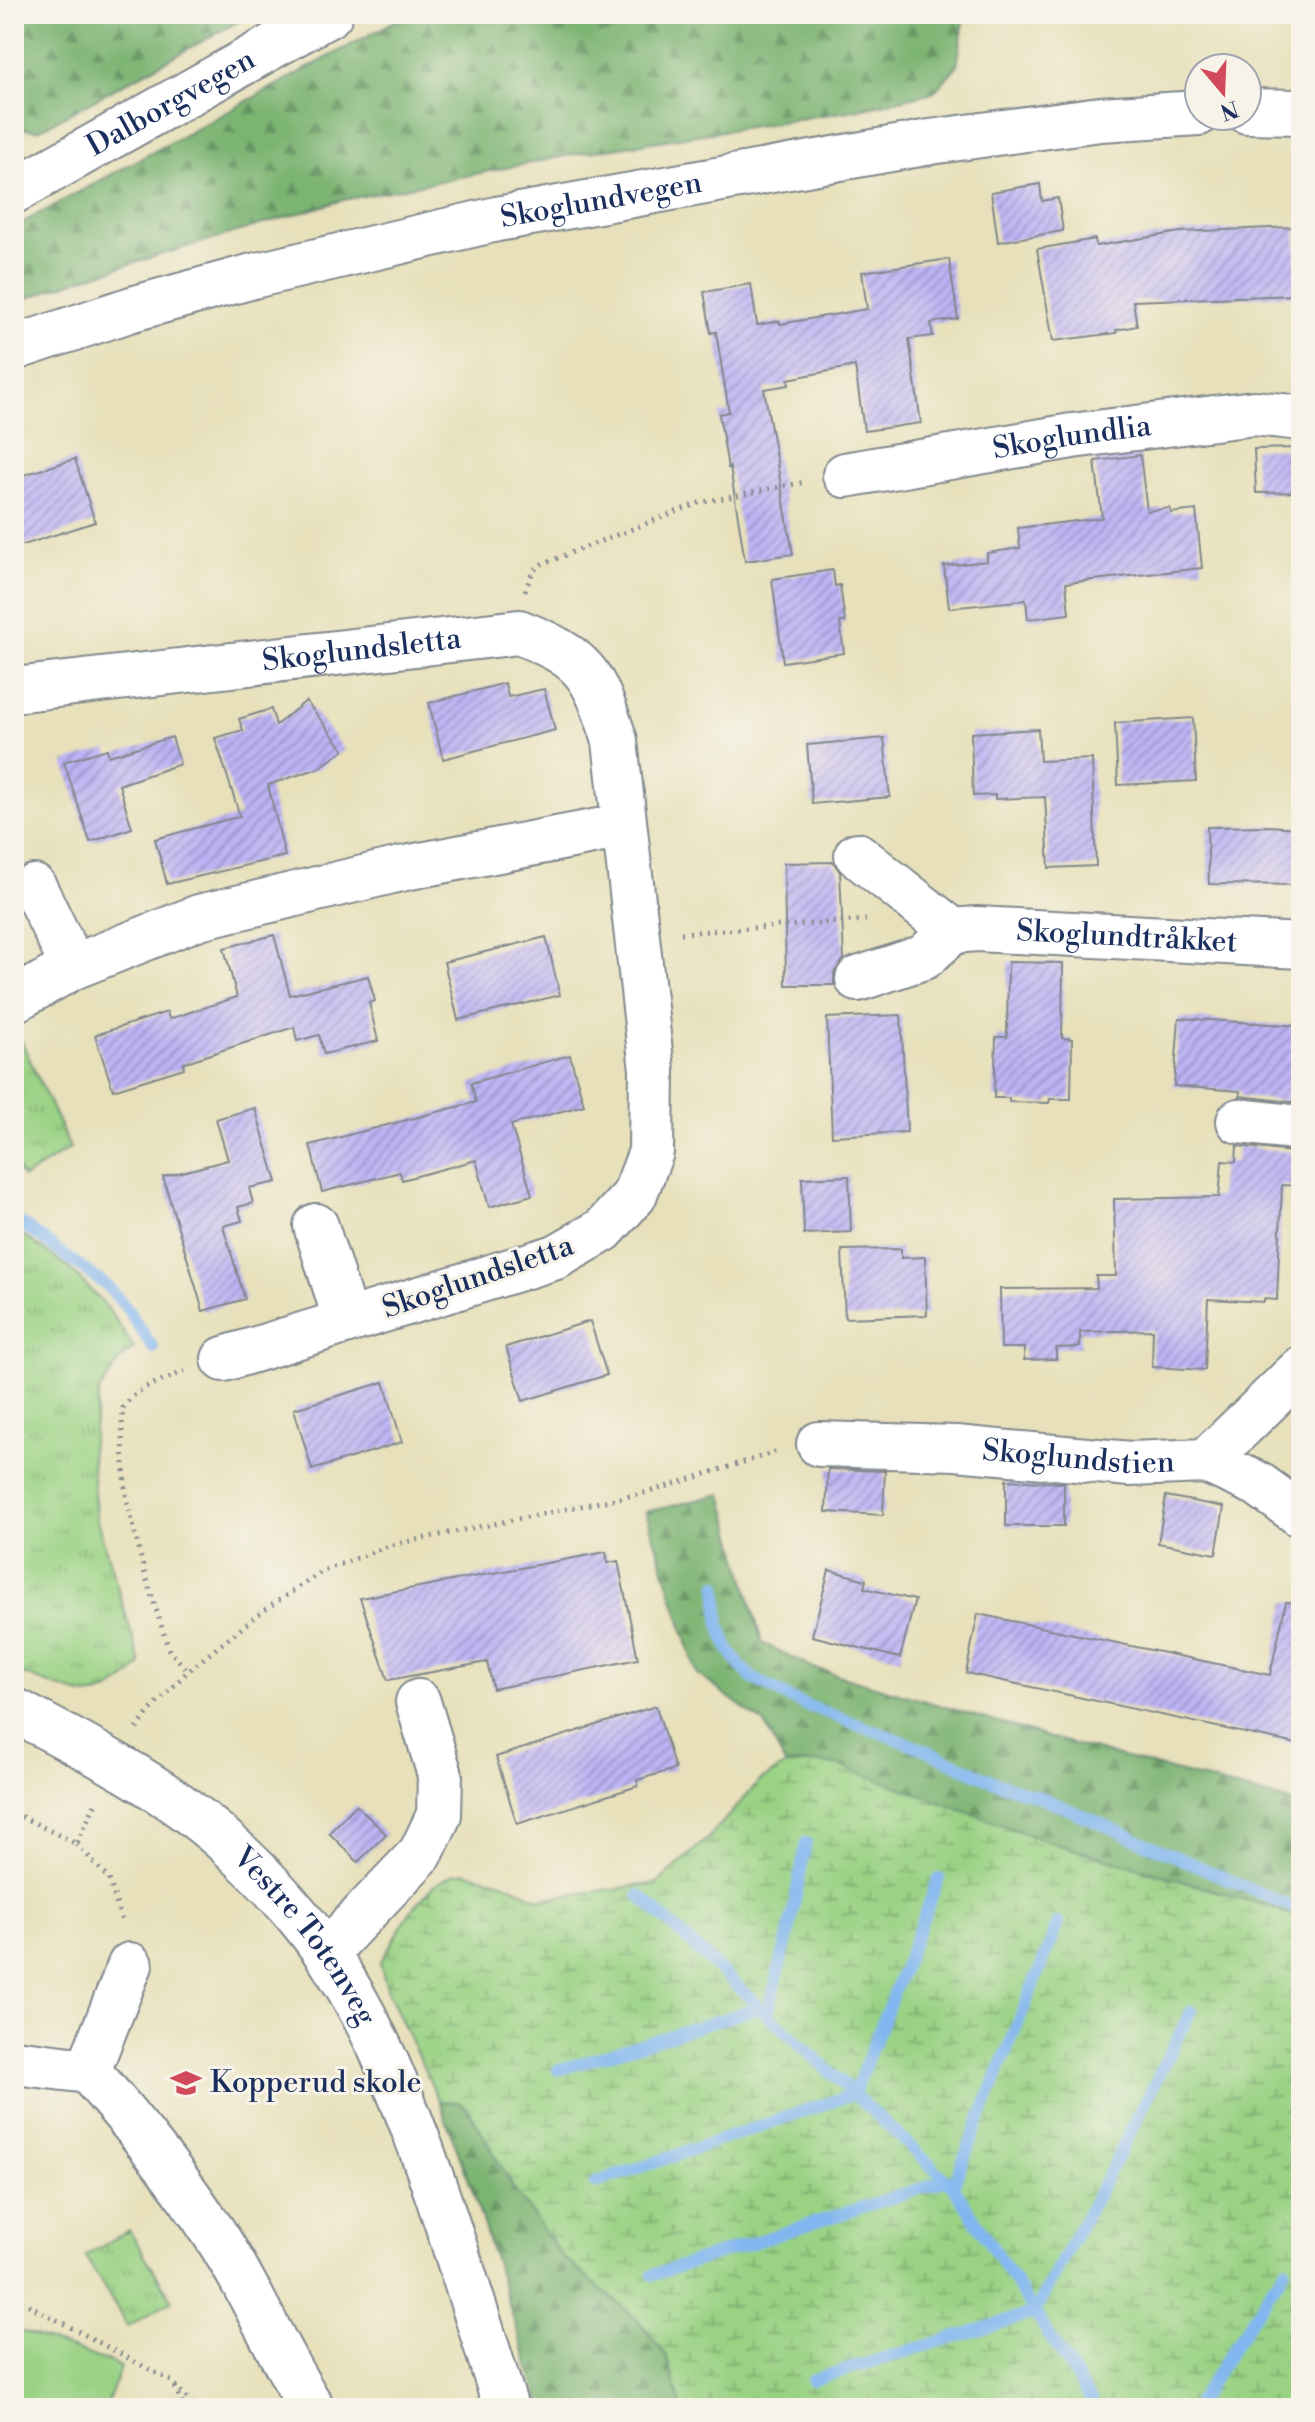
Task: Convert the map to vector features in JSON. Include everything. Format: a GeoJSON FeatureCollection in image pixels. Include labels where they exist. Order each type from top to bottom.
{"type":"FeatureCollection","features":[{"type":"Feature","properties":{"kind":"street","name":"Dalborgvegen"},"geometry":{"type":"LineString","coordinates":[[14,191],[330,14]]}},
{"type":"Feature","properties":{"kind":"street"},"geometry":{"type":"LineString","coordinates":[[1263,111],[1301,112]]}},
{"type":"Feature","properties":{"kind":"street","name":"Skoglundvegen"},"geometry":{"type":"LineString","coordinates":[[14,348],[132,309],[253,276],[497,219],[930,142],[1100,119],[1183,114]]}},
{"type":"Feature","properties":{"kind":"street","name":"Skoglundlia"},"geometry":{"type":"LineString","coordinates":[[845,475],[1086,434],[1254,413],[1301,418]]}},
{"type":"Feature","properties":{"kind":"street","name":"Skoglundsletta"},"geometry":{"type":"LineString","coordinates":[[14,690],[519,632],[555,647],[580,664],[601,698],[615,741],[652,1070],[651,1152],[634,1196],[603,1230],[556,1257],[224,1359]]}},
{"type":"Feature","properties":{"kind":"street"},"geometry":{"type":"LineString","coordinates":[[14,1000],[73,967],[199,917],[405,868],[624,826]]}},
{"type":"Feature","properties":{"kind":"street"},"geometry":{"type":"LineString","coordinates":[[857,855],[953,931],[924,957],[858,979]]}},
{"type":"Feature","properties":{"kind":"street"},"geometry":{"type":"LineString","coordinates":[[34,887],[73,967]]}},
{"type":"Feature","properties":{"kind":"street","name":"Skoglundtråkket"},"geometry":{"type":"LineString","coordinates":[[953,931],[977,929],[1301,946]]}},
{"type":"Feature","properties":{"kind":"street"},"geometry":{"type":"LineString","coordinates":[[1239,1121],[1301,1128]]}},
{"type":"Feature","properties":{"kind":"street"},"geometry":{"type":"LineString","coordinates":[[316,1226],[346,1321]]}},
{"type":"Feature","properties":{"kind":"street","name":"Skoglundstien"},"geometry":{"type":"LineString","coordinates":[[819,1444],[956,1448],[1130,1464],[1206,1461],[1301,1369]]}},
{"type":"Feature","properties":{"kind":"street"},"geometry":{"type":"LineString","coordinates":[[1206,1461],[1258,1484],[1301,1515]]}},
{"type":"Feature","properties":{"kind":"street"},"geometry":{"type":"LineString","coordinates":[[326,1953],[421,1853],[439,1815],[440,1775],[418,1702]]}},
{"type":"Feature","properties":{"kind":"street","name":"Vestre Totenveg"},"geometry":{"type":"LineString","coordinates":[[14,1710],[115,1762],[175,1802],[237,1852],[282,1899],[326,1953],[368,2024],[400,2094],[436,2189],[506,2408]]}},
{"type":"Feature","properties":{"kind":"street"},"geometry":{"type":"LineString","coordinates":[[88,2071],[130,1965]]}},
{"type":"Feature","properties":{"kind":"street"},"geometry":{"type":"LineString","coordinates":[[14,2062],[88,2071],[134,2123],[217,2238],[291,2376],[312,2408]]}},
{"type":"Feature","properties":{"kind":"path"},"geometry":{"type":"LineString","coordinates":[[519,632],[528,581],[533,571],[542,564],[699,503],[845,475]]}},
{"type":"Feature","properties":{"kind":"path"},"geometry":{"type":"LineString","coordinates":[[636,938],[879,919]]}},
{"type":"Feature","properties":{"kind":"path"},"geometry":{"type":"LineString","coordinates":[[188,1671],[169,1650],[144,1571],[125,1490],[123,1408],[131,1397],[146,1387],[171,1375],[224,1359]]}},
{"type":"Feature","properties":{"kind":"path"},"geometry":{"type":"LineString","coordinates":[[77,1844],[115,1762],[148,1713],[188,1671],[263,1611],[323,1571],[391,1545],[649,1492],[776,1452],[819,1444]]}},
{"type":"Feature","properties":{"kind":"path"},"geometry":{"type":"LineString","coordinates":[[14,1813],[77,1844],[109,1879],[123,1924],[130,1965]]}},
{"type":"Feature","properties":{"kind":"path"},"geometry":{"type":"LineString","coordinates":[[14,2297],[173,2382],[195,2408]]}},
{"type":"Feature","properties":{"kind":"path"},"geometry":{"type":"LineString","coordinates":[[173,2382],[184,2408]]}},
{"type":"Feature","properties":{"kind":"green space"},"geometry":{"type":"Polygon","coordinates":[[[14,14],[252,14],[39,130],[14,128],[14,14]]]}},
{"type":"Feature","properties":{"kind":"green space"},"geometry":{"type":"Polygon","coordinates":[[[408,14],[965,14],[957,66],[934,92],[855,110],[576,154],[343,200],[83,278],[14,303],[14,227],[408,14]]]}},
{"type":"Feature","properties":{"kind":"green space"},"geometry":{"type":"Polygon","coordinates":[[[14,1025],[70,1148],[23,1178],[14,1163],[14,1025]]]}},
{"type":"Feature","properties":{"kind":"green space"},"geometry":{"type":"Polygon","coordinates":[[[14,1229],[68,1267],[106,1306],[134,1348],[120,1360],[99,1391],[91,1451],[96,1517],[141,1665],[117,1686],[94,1695],[69,1691],[14,1671],[14,1229]]]}},
{"type":"Feature","properties":{"kind":"green space"},"geometry":{"type":"Polygon","coordinates":[[[722,1494],[762,1643],[814,1668],[1047,1737],[1301,1805],[1301,1919],[1277,1909],[1049,1842],[821,1763],[785,1764],[765,1724],[697,1674],[646,1512],[722,1494]]]}},
{"type":"Feature","properties":{"kind":"green space"},"geometry":{"type":"Polygon","coordinates":[[[821,1763],[841,1766],[1049,1842],[1277,1909],[1301,1919],[1301,2408],[682,2408],[666,2355],[635,2317],[563,2257],[514,2189],[469,2110],[459,2102],[439,2101],[388,1992],[380,1963],[410,1912],[433,1886],[454,1874],[465,1872],[500,1881],[539,1899],[658,1883],[711,1835],[760,1781],[786,1765],[821,1763]]]}},
{"type":"Feature","properties":{"kind":"green space"},"geometry":{"type":"Polygon","coordinates":[[[439,2101],[459,2102],[469,2110],[514,2189],[563,2257],[635,2317],[666,2355],[682,2408],[542,2408],[472,2189],[439,2101]]]}},
{"type":"Feature","properties":{"kind":"green space"},"geometry":{"type":"Polygon","coordinates":[[[129,2230],[172,2300],[128,2327],[85,2256],[129,2230]]]}},
{"type":"Feature","properties":{"kind":"green space"},"geometry":{"type":"Polygon","coordinates":[[[14,2329],[121,2366],[106,2408],[14,2408],[14,2329]]]}},
{"type":"Feature","properties":{"kind":"building"},"geometry":{"type":"Polygon","coordinates":[[[1040,184],[1042,201],[1058,198],[1063,231],[998,242],[991,192],[1040,184]]]}},
{"type":"Feature","properties":{"kind":"building"},"geometry":{"type":"Polygon","coordinates":[[[1295,227],[1298,295],[1133,301],[1137,326],[1116,330],[1117,333],[1053,341],[1037,249],[1095,239],[1096,246],[1180,232],[1295,227]]]}},
{"type":"Feature","properties":{"kind":"building"},"geometry":{"type":"Polygon","coordinates":[[[949,259],[958,319],[931,323],[933,336],[909,339],[921,423],[864,431],[855,366],[788,379],[789,385],[764,389],[793,554],[745,561],[719,414],[729,412],[716,332],[711,333],[704,292],[751,284],[757,325],[780,321],[780,324],[867,309],[862,272],[949,259]]]}},
{"type":"Feature","properties":{"kind":"building"},"geometry":{"type":"Polygon","coordinates":[[[1301,448],[1301,492],[1256,493],[1254,449],[1301,448]]]}},
{"type":"Feature","properties":{"kind":"building"},"geometry":{"type":"Polygon","coordinates":[[[1140,455],[1147,511],[1170,508],[1171,513],[1196,510],[1202,568],[1066,583],[1069,614],[1028,619],[1026,600],[949,608],[944,566],[987,561],[987,553],[1020,548],[1018,528],[1102,518],[1095,461],[1140,455]]]}},
{"type":"Feature","properties":{"kind":"building"},"geometry":{"type":"Polygon","coordinates":[[[75,459],[95,522],[14,548],[14,478],[75,459]]]}},
{"type":"Feature","properties":{"kind":"building"},"geometry":{"type":"Polygon","coordinates":[[[833,570],[835,586],[840,585],[845,622],[840,622],[844,653],[783,662],[772,579],[833,570]]]}},
{"type":"Feature","properties":{"kind":"building"},"geometry":{"type":"Polygon","coordinates":[[[505,683],[508,697],[544,689],[555,730],[443,759],[429,703],[505,683]]]}},
{"type":"Feature","properties":{"kind":"building"},"geometry":{"type":"Polygon","coordinates":[[[306,701],[344,750],[319,768],[268,785],[285,856],[167,884],[155,839],[240,816],[215,738],[243,730],[239,719],[271,709],[276,725],[306,701]]]}},
{"type":"Feature","properties":{"kind":"building"},"geometry":{"type":"Polygon","coordinates":[[[1193,718],[1196,781],[1118,785],[1115,723],[1193,718]]]}},
{"type":"Feature","properties":{"kind":"building"},"geometry":{"type":"Polygon","coordinates":[[[1038,729],[1040,761],[1092,759],[1096,866],[1049,868],[1045,797],[995,799],[995,795],[973,796],[971,733],[1038,729]]]}},
{"type":"Feature","properties":{"kind":"building"},"geometry":{"type":"Polygon","coordinates":[[[172,737],[180,764],[119,785],[132,828],[90,842],[64,762],[107,749],[109,756],[172,737]]]}},
{"type":"Feature","properties":{"kind":"building"},"geometry":{"type":"Polygon","coordinates":[[[884,738],[890,797],[812,804],[807,745],[884,738]]]}},
{"type":"Feature","properties":{"kind":"building"},"geometry":{"type":"Polygon","coordinates":[[[1207,827],[1301,828],[1301,885],[1209,884],[1207,827]]]}},
{"type":"Feature","properties":{"kind":"building"},"geometry":{"type":"Polygon","coordinates":[[[833,862],[840,872],[844,959],[834,973],[834,985],[786,985],[784,863],[833,862]]]}},
{"type":"Feature","properties":{"kind":"building"},"geometry":{"type":"Polygon","coordinates":[[[274,935],[290,995],[368,976],[375,1001],[369,1003],[378,1041],[324,1054],[319,1035],[297,1041],[294,1027],[183,1063],[184,1068],[113,1090],[95,1035],[167,1012],[169,1019],[237,997],[224,948],[274,935]]]}},
{"type":"Feature","properties":{"kind":"building"},"geometry":{"type":"Polygon","coordinates":[[[546,937],[560,995],[458,1020],[444,962],[546,937]]]}},
{"type":"Feature","properties":{"kind":"building"},"geometry":{"type":"Polygon","coordinates":[[[1008,962],[1063,963],[1062,1038],[1072,1039],[1071,1099],[1050,1099],[1049,1103],[1009,1102],[1009,1098],[994,1098],[996,1037],[1007,1037],[1008,962]]]}},
{"type":"Feature","properties":{"kind":"building"},"geometry":{"type":"Polygon","coordinates":[[[901,1015],[907,1132],[832,1136],[827,1018],[901,1015]]]}},
{"type":"Feature","properties":{"kind":"building"},"geometry":{"type":"Polygon","coordinates":[[[1179,1018],[1301,1026],[1301,1103],[1240,1096],[1240,1091],[1174,1086],[1179,1018]]]}},
{"type":"Feature","properties":{"kind":"building"},"geometry":{"type":"Polygon","coordinates":[[[570,1055],[584,1105],[511,1125],[532,1195],[489,1207],[476,1160],[402,1180],[400,1172],[322,1192],[310,1145],[476,1102],[471,1083],[570,1055]]]}},
{"type":"Feature","properties":{"kind":"building"},"geometry":{"type":"Polygon","coordinates":[[[255,1108],[277,1182],[249,1188],[253,1203],[238,1207],[242,1221],[223,1226],[245,1299],[203,1311],[163,1177],[228,1160],[216,1119],[255,1108]]]}},
{"type":"Feature","properties":{"kind":"building"},"geometry":{"type":"Polygon","coordinates":[[[1237,1146],[1301,1153],[1299,1186],[1282,1185],[1277,1300],[1208,1299],[1205,1370],[1152,1367],[1153,1330],[1080,1332],[1080,1347],[1056,1348],[1056,1359],[1024,1360],[1024,1348],[1001,1348],[1000,1289],[1097,1288],[1096,1276],[1116,1276],[1114,1199],[1219,1197],[1222,1161],[1236,1162],[1237,1146]]]}},
{"type":"Feature","properties":{"kind":"building"},"geometry":{"type":"Polygon","coordinates":[[[849,1176],[851,1232],[804,1234],[802,1178],[849,1176]]]}},
{"type":"Feature","properties":{"kind":"building"},"geometry":{"type":"Polygon","coordinates":[[[901,1249],[901,1258],[925,1257],[927,1315],[845,1318],[842,1250],[901,1249]]]}},
{"type":"Feature","properties":{"kind":"building"},"geometry":{"type":"Polygon","coordinates":[[[590,1321],[607,1375],[523,1401],[506,1347],[590,1321]]]}},
{"type":"Feature","properties":{"kind":"building"},"geometry":{"type":"Polygon","coordinates":[[[384,1382],[402,1442],[312,1470],[294,1409],[384,1382]]]}},
{"type":"Feature","properties":{"kind":"building"},"geometry":{"type":"Polygon","coordinates":[[[828,1469],[885,1471],[883,1515],[826,1512],[828,1469]]]}},
{"type":"Feature","properties":{"kind":"building"},"geometry":{"type":"Polygon","coordinates":[[[1006,1480],[1064,1483],[1064,1526],[1006,1526],[1006,1480]]]}},
{"type":"Feature","properties":{"kind":"building"},"geometry":{"type":"Polygon","coordinates":[[[1166,1496],[1224,1507],[1216,1554],[1158,1543],[1166,1496]]]}},
{"type":"Feature","properties":{"kind":"building"},"geometry":{"type":"Polygon","coordinates":[[[606,1552],[608,1563],[618,1561],[638,1659],[493,1689],[487,1662],[388,1680],[360,1598],[606,1552]]]}},
{"type":"Feature","properties":{"kind":"building"},"geometry":{"type":"Polygon","coordinates":[[[829,1570],[866,1580],[864,1588],[915,1600],[900,1658],[812,1636],[829,1570]]]}},
{"type":"Feature","properties":{"kind":"building"},"geometry":{"type":"Polygon","coordinates":[[[1286,1602],[1301,1603],[1301,1745],[966,1673],[978,1614],[1270,1675],[1286,1602]]]}},
{"type":"Feature","properties":{"kind":"building"},"geometry":{"type":"Polygon","coordinates":[[[656,1706],[675,1769],[637,1780],[638,1786],[517,1824],[496,1757],[656,1706]]]}},
{"type":"Feature","properties":{"kind":"building"},"geometry":{"type":"Polygon","coordinates":[[[356,1805],[386,1834],[358,1862],[329,1833],[356,1805]]]}},
{"type":"Feature","properties":{"kind":"waterway"},"geometry":{"type":"LineString","coordinates":[[14,1218],[107,1286],[128,1310],[153,1348]]}},
{"type":"Feature","properties":{"kind":"waterway"},"geometry":{"type":"LineString","coordinates":[[717,1585],[720,1626],[728,1648],[753,1678],[795,1701],[1045,1799],[1301,1911]]}},
{"type":"Feature","properties":{"kind":"waterway"},"geometry":{"type":"LineString","coordinates":[[767,2015],[789,1932],[806,1843]]}},
{"type":"Feature","properties":{"kind":"waterway"},"geometry":{"type":"LineString","coordinates":[[595,2183],[854,2094],[939,1878]]}},
{"type":"Feature","properties":{"kind":"waterway"},"geometry":{"type":"LineString","coordinates":[[639,1895],[953,2186],[1096,2408]]}},
{"type":"Feature","properties":{"kind":"waterway"},"geometry":{"type":"LineString","coordinates":[[953,2186],[1058,1923]]}},
{"type":"Feature","properties":{"kind":"waterway"},"geometry":{"type":"LineString","coordinates":[[558,2070],[758,2008]]}},
{"type":"Feature","properties":{"kind":"waterway"},"geometry":{"type":"LineString","coordinates":[[812,2380],[1034,2313],[1191,2011]]}},
{"type":"Feature","properties":{"kind":"waterway"},"geometry":{"type":"LineString","coordinates":[[653,2275],[946,2180]]}},
{"type":"Feature","properties":{"kind":"waterway"},"geometry":{"type":"LineString","coordinates":[[1194,2408],[1285,2269]]}},
{"type":"Feature","properties":{"kind":"place","name":"Kopperud skole"},"geometry":{"type":"Point","coordinates":[186,2083]}}]}
